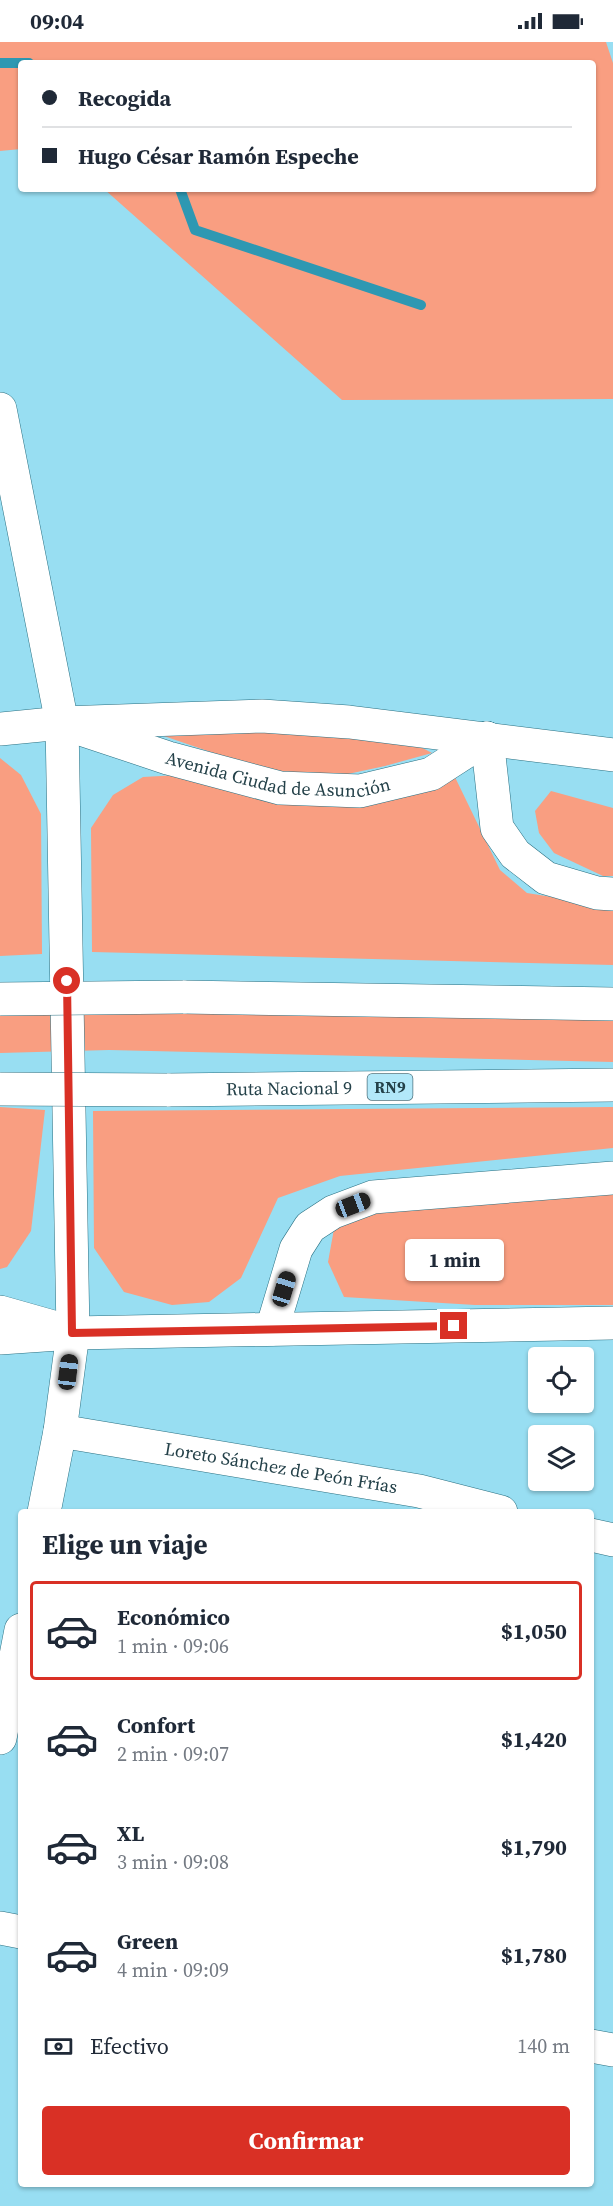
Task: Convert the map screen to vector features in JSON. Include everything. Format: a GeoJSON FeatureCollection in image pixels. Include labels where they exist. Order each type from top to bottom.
{"type":"FeatureCollection","features":[{"type":"Feature","properties":{"kind":"main road"},"geometry":{"type":"LineString","coordinates":[[0,409],[62,723],[72,1333],[60,1431],[45,1509]]}},
{"type":"Feature","properties":{"kind":"main road","name":"Avenida Ciudad de Asunción"},"geometry":{"type":"LineString","coordinates":[[0,729],[62,723],[262,716],[349,722],[613,755]]}},
{"type":"Feature","properties":{"kind":"main road","name":"Avenida Ciudad de Asunción"},"geometry":{"type":"LineString","coordinates":[[62,723],[168,758],[280,788],[360,791],[431,774],[487,738]]}},
{"type":"Feature","properties":{"kind":"main road"},"geometry":{"type":"LineString","coordinates":[[487,738],[496,828],[515,854],[546,878],[597,893],[613,894]]}},
{"type":"Feature","properties":{"kind":"main road"},"geometry":{"type":"LineString","coordinates":[[0,999],[183,997],[613,1004]]}},
{"type":"Feature","properties":{"kind":"main road","name":"Ruta Nacional 9"},"geometry":{"type":"LineString","coordinates":[[0,1089],[167,1090],[613,1085]]}},
{"type":"Feature","properties":{"kind":"main road"},"geometry":{"type":"LineString","coordinates":[[272,1329],[296,1249],[310,1227],[333,1212],[373,1197],[613,1178]]}},
{"type":"Feature","properties":{"kind":"main road"},"geometry":{"type":"LineString","coordinates":[[0,1312],[72,1333]]}},
{"type":"Feature","properties":{"kind":"main road"},"geometry":{"type":"LineString","coordinates":[[0,1338],[72,1333],[613,1323]]}},
{"type":"Feature","properties":{"kind":"main road","name":"Loreto Sánchez de Peón Frías"},"geometry":{"type":"LineString","coordinates":[[60,1431],[419,1491],[489,1509]]}},
{"type":"Feature","properties":{"kind":"main road"},"geometry":{"type":"LineString","coordinates":[[594,1536],[613,1540]]}},
{"type":"Feature","properties":{"kind":"main road"},"geometry":{"type":"LineString","coordinates":[[0,1738],[18,1645]]}},
{"type":"Feature","properties":{"kind":"main road"},"geometry":{"type":"LineString","coordinates":[[0,1928],[18,1931]]}},
{"type":"Feature","properties":{"kind":"main road"},"geometry":{"type":"LineString","coordinates":[[594,2047],[613,2050]]}},
{"type":"Feature","properties":{"kind":"shaded area"},"geometry":{"type":"Polygon","coordinates":[[[0,42],[606,42],[613,63],[613,399],[342,400],[107,192],[596,192],[596,60],[18,60],[18,149],[0,151],[0,42]]]}},
{"type":"Feature","properties":{"kind":"shaded area"},"geometry":{"type":"Polygon","coordinates":[[[204,723],[394,733],[432,753],[334,777],[269,772],[158,734],[204,723]]]}},
{"type":"Feature","properties":{"kind":"shaded area"},"geometry":{"type":"Polygon","coordinates":[[[0,758],[21,775],[41,814],[42,954],[0,956],[0,758]]]}},
{"type":"Feature","properties":{"kind":"shaded area"},"geometry":{"type":"Polygon","coordinates":[[[452,771],[500,870],[527,893],[613,905],[613,965],[92,952],[91,828],[113,795],[143,777],[179,775],[268,797],[452,771]]]}},
{"type":"Feature","properties":{"kind":"shaded area"},"geometry":{"type":"Polygon","coordinates":[[[551,791],[613,808],[613,876],[603,876],[554,853],[539,833],[535,811],[551,791]]]}},
{"type":"Feature","properties":{"kind":"shaded area"},"geometry":{"type":"Polygon","coordinates":[[[406,1011],[613,1015],[613,1062],[109,1050],[0,1053],[0,1015],[406,1011]]]}},
{"type":"Feature","properties":{"kind":"shaded area"},"geometry":{"type":"Polygon","coordinates":[[[0,1107],[45,1110],[31,1231],[7,1267],[0,1269],[0,1107]]]}},
{"type":"Feature","properties":{"kind":"shaded area"},"geometry":{"type":"Polygon","coordinates":[[[613,1107],[613,1148],[340,1176],[278,1198],[241,1278],[209,1302],[172,1305],[124,1292],[94,1248],[93,1111],[613,1107]]]}},
{"type":"Feature","properties":{"kind":"shaded area"},"geometry":{"type":"Polygon","coordinates":[[[613,1186],[613,1305],[475,1305],[344,1297],[328,1262],[334,1229],[383,1206],[613,1186]]]}},
{"type":"Feature","properties":{"kind":"waterway"},"geometry":{"type":"LineString","coordinates":[[0,63],[18,63]]}},
{"type":"Feature","properties":{"kind":"waterway"},"geometry":{"type":"LineString","coordinates":[[181,192],[195,230],[421,305]]}},
{"type":"Feature","properties":{"kind":"route"},"geometry":{"type":"LineString","coordinates":[[67,981],[72,1333],[454,1326]]}}]}
